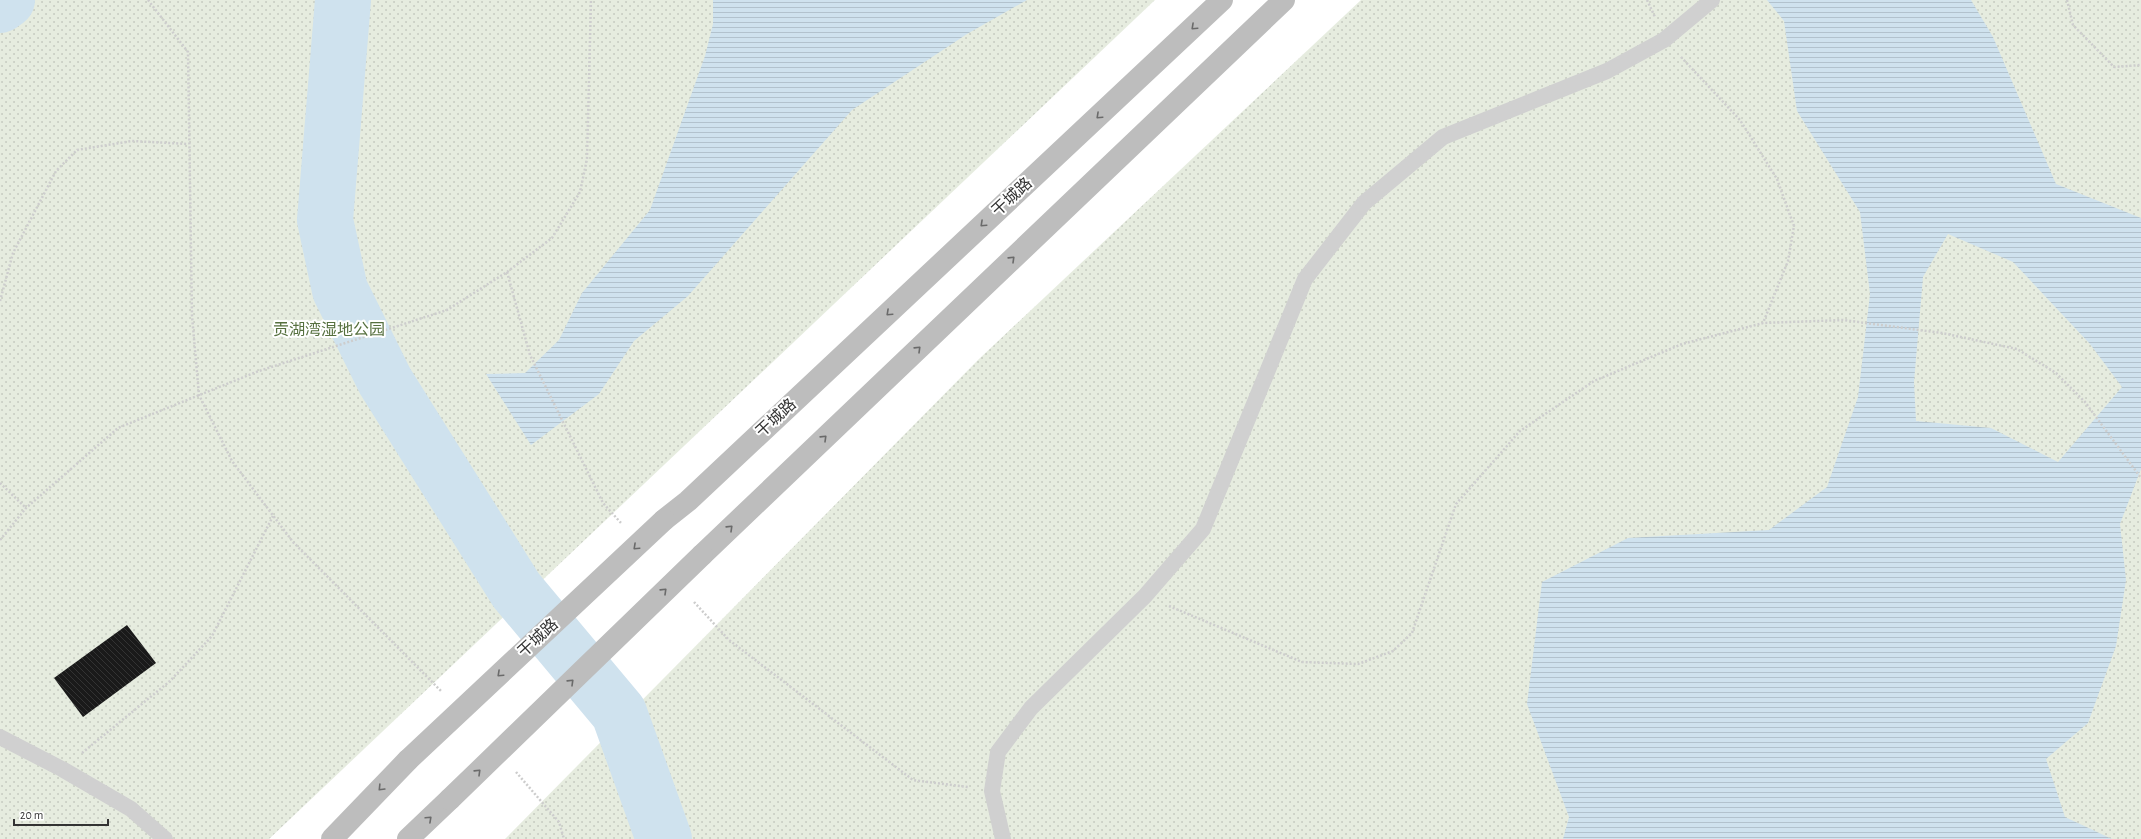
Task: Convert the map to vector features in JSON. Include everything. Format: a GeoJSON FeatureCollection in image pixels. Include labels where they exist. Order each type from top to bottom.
{"type":"FeatureCollection","features":[{"type":"Feature","properties":{"kind":"street","name":"干城路"},"geometry":{"type":"LineString","coordinates":[[332,839],[408,760],[664,520],[688,501],[1222,0]]}},
{"type":"Feature","properties":{"kind":"street"},"geometry":{"type":"LineString","coordinates":[[408,839],[702,555],[1284,0]]}},
{"type":"Feature","properties":{"kind":"lane"},"geometry":{"type":"LineString","coordinates":[[1003,839],[992,791],[998,752],[1031,708],[1145,596],[1203,529],[1305,279],[1364,203],[1443,137],[1607,71],[1664,40],[1712,0]]}},
{"type":"Feature","properties":{"kind":"lane"},"geometry":{"type":"LineString","coordinates":[[0,737],[62,769],[131,809],[166,839]]}},
{"type":"Feature","properties":{"kind":"path"},"geometry":{"type":"LineString","coordinates":[[148,0],[188,52],[188,144],[192,316],[199,395],[232,461],[293,542],[444,694]]}},
{"type":"Feature","properties":{"kind":"path"},"geometry":{"type":"LineString","coordinates":[[0,540],[26,508],[118,428],[259,371],[447,310],[507,272],[552,238],[580,192],[587,159],[590,0]]}},
{"type":"Feature","properties":{"kind":"path"},"geometry":{"type":"LineString","coordinates":[[2067,0],[2073,25],[2114,67],[2141,65]]}},
{"type":"Feature","properties":{"kind":"path"},"geometry":{"type":"LineString","coordinates":[[1664,40],[1740,120],[1777,179],[1794,226],[1788,261],[1763,323]]}},
{"type":"Feature","properties":{"kind":"path"},"geometry":{"type":"LineString","coordinates":[[0,301],[13,253],[56,171],[77,150],[132,141],[188,144]]}},
{"type":"Feature","properties":{"kind":"path"},"geometry":{"type":"LineString","coordinates":[[507,272],[530,356],[603,503],[624,526]]}},
{"type":"Feature","properties":{"kind":"path"},"geometry":{"type":"LineString","coordinates":[[1145,596],[1302,662],[1358,664],[1393,651],[1412,633],[1456,504],[1520,431],[1594,381],[1682,344],[1763,323],[1843,320],[1942,333],[2017,349],[2056,373],[2085,402],[2141,478]]}},
{"type":"Feature","properties":{"kind":"path"},"geometry":{"type":"LineString","coordinates":[[0,483],[26,508]]}},
{"type":"Feature","properties":{"kind":"path"},"geometry":{"type":"LineString","coordinates":[[62,769],[170,681],[212,636],[273,516]]}},
{"type":"Feature","properties":{"kind":"path"},"geometry":{"type":"LineString","coordinates":[[692,600],[729,640],[913,780],[992,791]]}},
{"type":"Feature","properties":{"kind":"path"},"geometry":{"type":"LineString","coordinates":[[513,770],[559,822],[564,839]]}},
{"type":"Feature","properties":{"kind":"green space","name":"贡湖湾湿地公园"},"geometry":{"type":"Polygon","coordinates":[[[0,0],[1155,0],[269,839],[0,839],[0,0]]]}},
{"type":"Feature","properties":{"kind":"green space"},"geometry":{"type":"Polygon","coordinates":[[[1361,0],[2141,0],[2141,839],[505,839],[979,359],[1361,0]]]}},
{"type":"Feature","properties":{"kind":"water"},"geometry":{"type":"Polygon","coordinates":[[[713,0],[1027,0],[967,34],[852,110],[688,296],[634,341],[599,394],[531,445],[486,374],[525,373],[559,340],[582,293],[650,210],[705,56],[713,24],[713,0]]]}},
{"type":"Feature","properties":{"kind":"water"},"geometry":{"type":"Polygon","coordinates":[[[1767,0],[1971,0],[1993,37],[2056,184],[2141,218],[2141,469],[2120,524],[2126,580],[2116,646],[2088,723],[2046,759],[2065,817],[2112,839],[1563,839],[1569,817],[1527,704],[1542,582],[1628,538],[1769,530],[1827,487],[1858,397],[1870,294],[1860,212],[1797,111],[1784,21],[1767,0]],[[1948,234],[1923,277],[1914,382],[1916,421],[1991,428],[2058,462],[2122,387],[2090,344],[2013,262],[1948,234]]]}},
{"type":"Feature","properties":{"kind":"building"},"geometry":{"type":"Polygon","coordinates":[[[127,625],[156,663],[83,717],[54,678],[127,625]]]}},
{"type":"Feature","properties":{"kind":"waterway"},"geometry":{"type":"LineString","coordinates":[[0,5],[7,0]]}},
{"type":"Feature","properties":{"kind":"waterway"},"geometry":{"type":"LineString","coordinates":[[343,0],[325,220],[340,290],[385,381],[516,590],[619,713],[664,839]]}}]}
